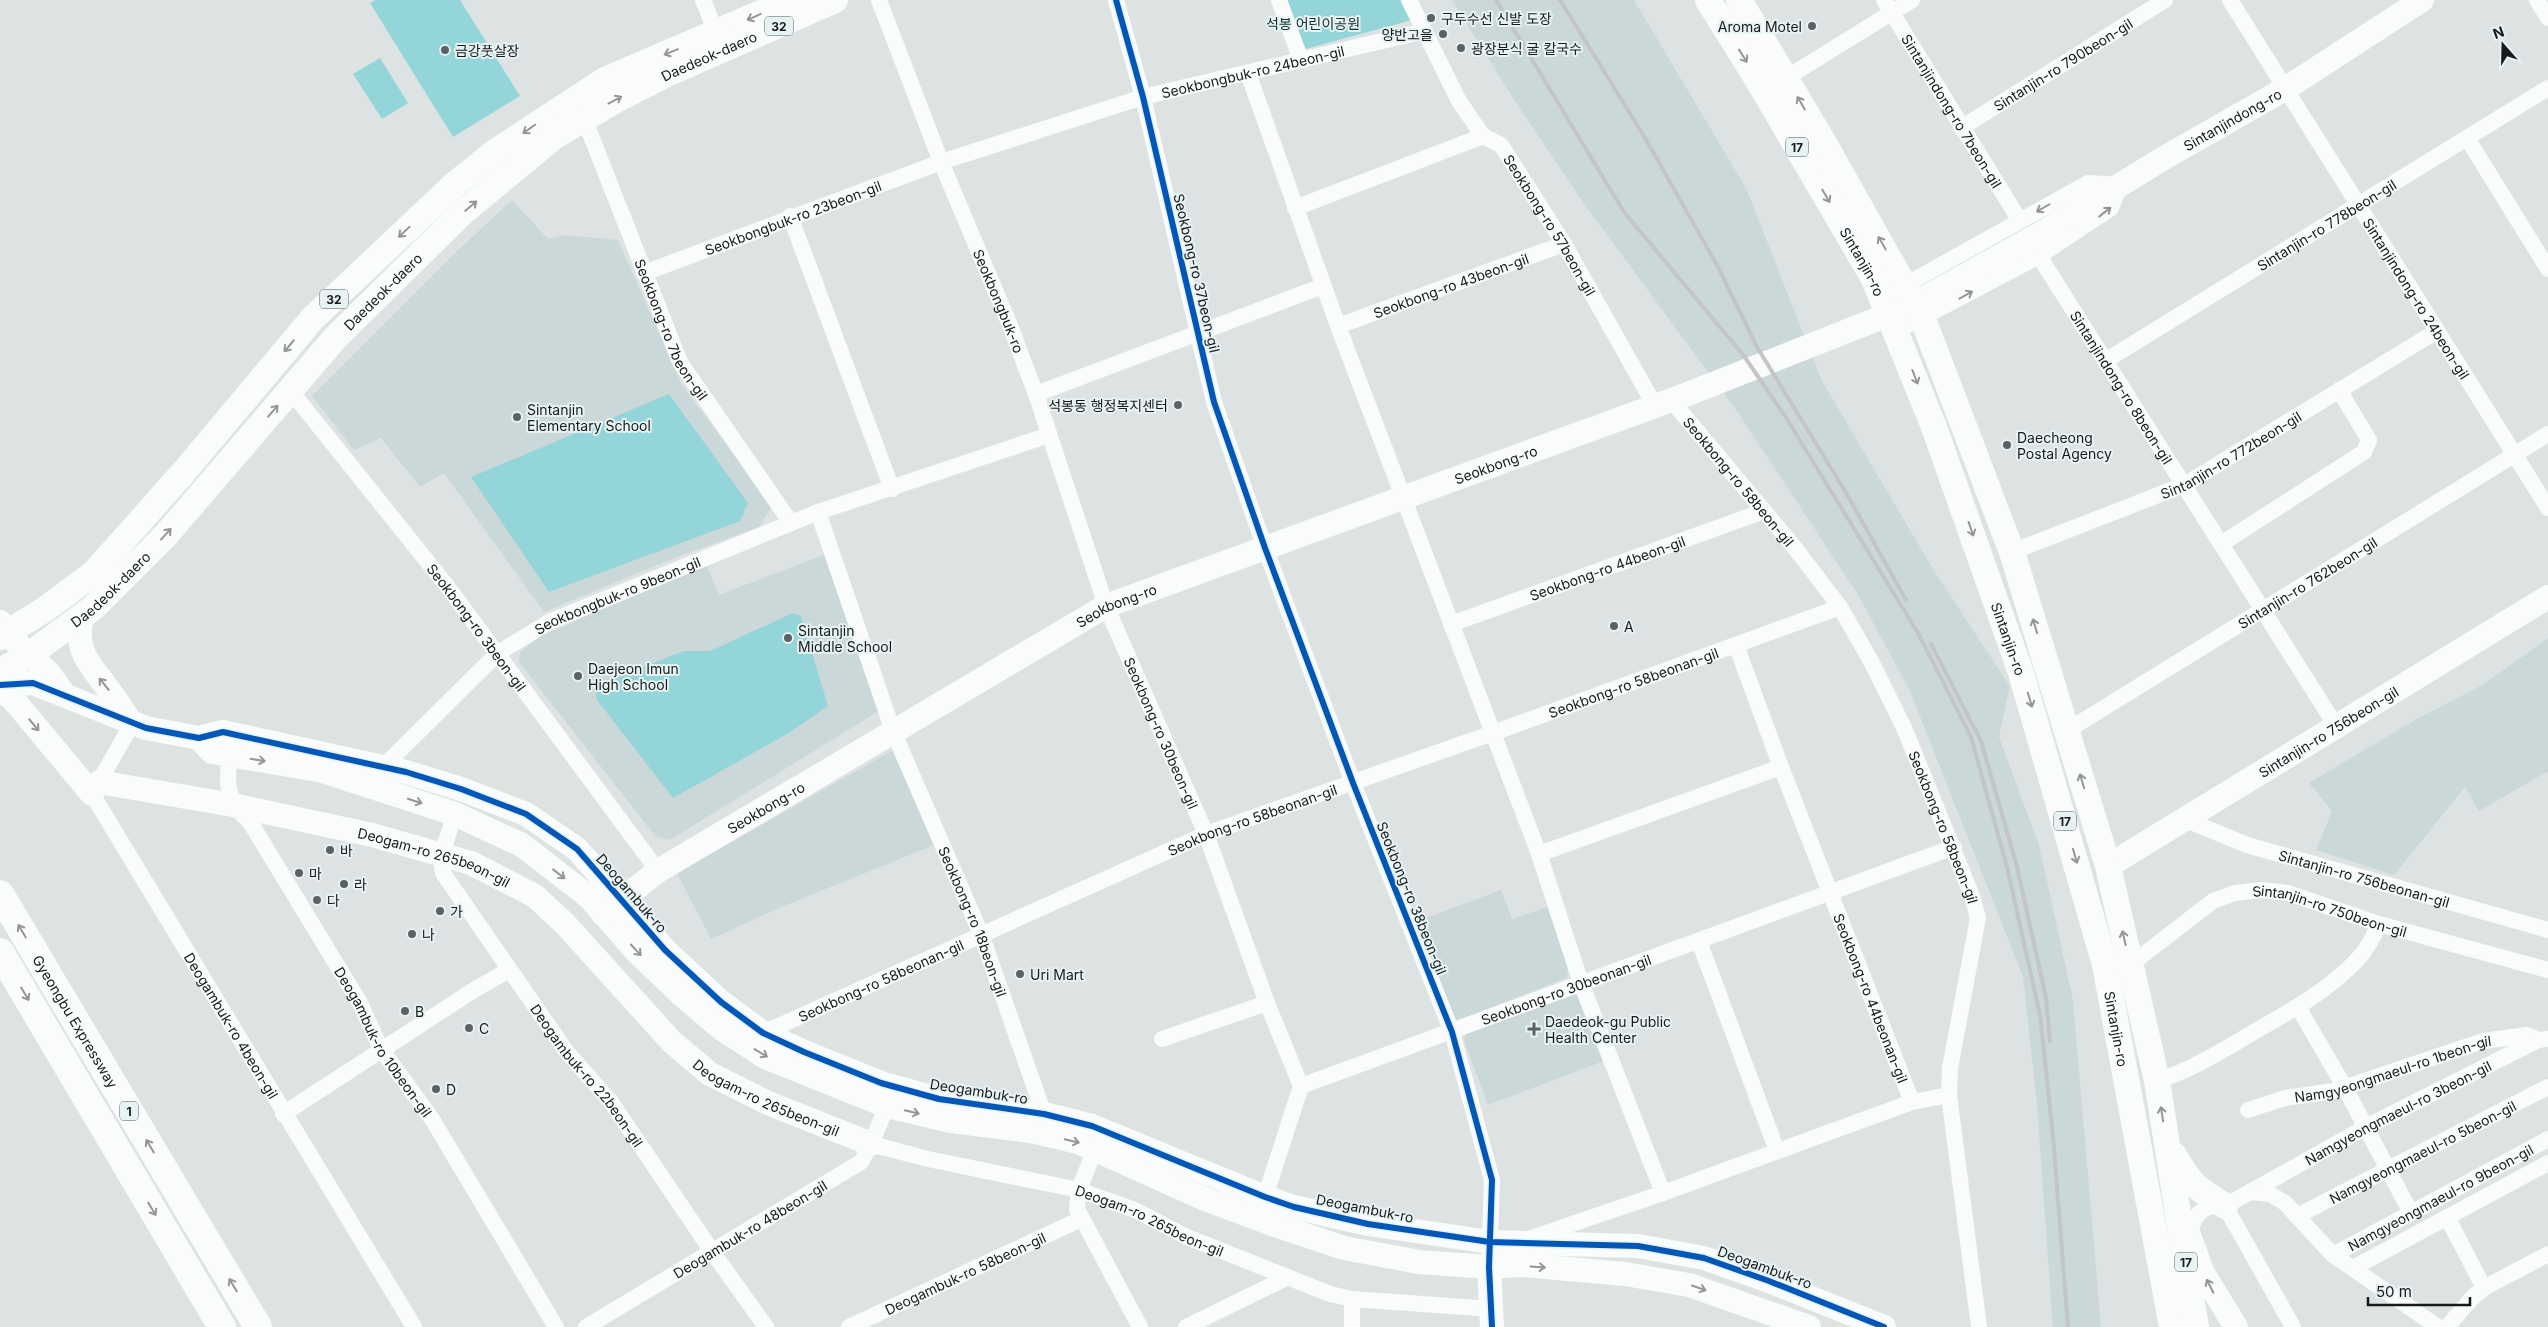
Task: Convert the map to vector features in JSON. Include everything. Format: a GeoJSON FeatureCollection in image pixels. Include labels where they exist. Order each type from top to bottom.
{"type":"FeatureCollection","features":[{"type":"Feature","properties":{"kind":"highway","name":"Gyeongbu Expressway"},"geometry":{"type":"LineString","coordinates":[[0,894],[258,1327]]}},
{"type":"Feature","properties":{"kind":"highway","name":"1"},"geometry":{"type":"LineString","coordinates":[[0,952],[222,1327]]}},
{"type":"Feature","properties":{"kind":"main road","name":"Daedeok-daero"},"geometry":{"type":"LineString","coordinates":[[0,671],[29,655],[94,608],[166,535],[336,337],[463,212],[555,136],[584,118],[669,74],[791,0]]}},
{"type":"Feature","properties":{"kind":"main road","name":"Daedeok-daero"},"geometry":{"type":"LineString","coordinates":[[2,631],[44,610],[94,573],[182,474],[313,318],[454,185],[503,146],[605,80],[720,42],[835,0]]}},
{"type":"Feature","properties":{"kind":"main road","name":"Sintanjin-ro"},"geometry":{"type":"LineString","coordinates":[[1708,0],[1756,77],[1874,279],[1897,332],[1941,446],[2021,673],[2105,966],[2130,1089],[2172,1327]]}},
{"type":"Feature","properties":{"kind":"main road","name":"Sintanjin-ro"},"geometry":{"type":"LineString","coordinates":[[1739,0],[1906,285],[1923,319],[2012,552],[2068,730],[2108,866],[2157,1082],[2196,1327]]}},
{"type":"Feature","properties":{"kind":"main road"},"geometry":{"type":"LineString","coordinates":[[1941,446],[1945,437],[1950,435],[1956,439],[1964,459],[1984,478]]}},
{"type":"Feature","properties":{"kind":"main road"},"geometry":{"type":"LineString","coordinates":[[2167,1143],[2189,1181],[2201,1192],[2225,1206]]}},
{"type":"Feature","properties":{"kind":"street"},"geometry":{"type":"LineString","coordinates":[[703,0],[720,42]]}},
{"type":"Feature","properties":{"kind":"street","name":"Seokbongbuk-ro"},"geometry":{"type":"LineString","coordinates":[[879,0],[941,162],[1036,394],[1106,606]]}},
{"type":"Feature","properties":{"kind":"street","name":"Seokbong-ro 37beon-gil"},"geometry":{"type":"LineString","coordinates":[[1116,0],[1143,97],[1214,402],[1265,548]]}},
{"type":"Feature","properties":{"kind":"street"},"geometry":{"type":"LineString","coordinates":[[1279,0],[1301,60]]}},
{"type":"Feature","properties":{"kind":"street","name":"Seokbong-ro 57beon-gil"},"geometry":{"type":"LineString","coordinates":[[1409,0],[1459,101],[1483,136],[1501,145],[1564,244],[1669,401]]}},
{"type":"Feature","properties":{"kind":"street"},"geometry":{"type":"LineString","coordinates":[[1786,78],[1888,6],[1912,0]]}},
{"type":"Feature","properties":{"kind":"street","name":"Sintanjin-ro 790beon-gil"},"geometry":{"type":"LineString","coordinates":[[1961,128],[2165,0]]}},
{"type":"Feature","properties":{"kind":"street","name":"Sintanjindong-ro 24beon-gil"},"geometry":{"type":"LineString","coordinates":[[2230,0],[2548,508]]}},
{"type":"Feature","properties":{"kind":"street","name":"Sintanjindong-ro"},"geometry":{"type":"LineString","coordinates":[[2040,245],[2120,185],[2285,88],[2422,0]]}},
{"type":"Feature","properties":{"kind":"street"},"geometry":{"type":"LineString","coordinates":[[2537,0],[2548,18]]}},
{"type":"Feature","properties":{"kind":"street","name":"Sintanjindong-ro 7beon-gil"},"geometry":{"type":"LineString","coordinates":[[1888,6],[1961,128],[2020,221]]}},
{"type":"Feature","properties":{"kind":"street","name":"Seokbongbuk-ro 24beon-gil"},"geometry":{"type":"LineString","coordinates":[[941,162],[1143,97],[1425,31]]}},
{"type":"Feature","properties":{"kind":"street"},"geometry":{"type":"LineString","coordinates":[[1248,73],[1323,286],[1402,498],[1539,854],[1581,983],[1663,1193]]}},
{"type":"Feature","properties":{"kind":"street","name":"Sintanjin-ro 778beon-gil"},"geometry":{"type":"LineString","coordinates":[[2106,361],[2548,88]]}},
{"type":"Feature","properties":{"kind":"street","name":"Seokbong-ro 7beon-gil"},"geometry":{"type":"LineString","coordinates":[[584,118],[680,362],[790,523]]}},
{"type":"Feature","properties":{"kind":"street"},"geometry":{"type":"LineString","coordinates":[[1295,208],[1483,136]]}},
{"type":"Feature","properties":{"kind":"street"},"geometry":{"type":"LineString","coordinates":[[2467,138],[2548,269]]}},
{"type":"Feature","properties":{"kind":"street","name":"Seokbongbuk-ro 23beon-gil"},"geometry":{"type":"LineString","coordinates":[[644,273],[790,216],[941,162]]}},
{"type":"Feature","properties":{"kind":"street"},"geometry":{"type":"LineString","coordinates":[[1882,297],[2088,183],[2120,185]]}},
{"type":"Feature","properties":{"kind":"street"},"geometry":{"type":"LineString","coordinates":[[790,216],[892,489]]}},
{"type":"Feature","properties":{"kind":"street","name":"Seokbong-ro 43beon-gil"},"geometry":{"type":"LineString","coordinates":[[1338,326],[1564,244]]}},
{"type":"Feature","properties":{"kind":"street"},"geometry":{"type":"LineString","coordinates":[[1897,332],[1923,319],[2040,245]]}},
{"type":"Feature","properties":{"kind":"street","name":"Sintanjindong-ro 8beon-gil"},"geometry":{"type":"LineString","coordinates":[[2040,245],[2106,361],[2336,726]]}},
{"type":"Feature","properties":{"kind":"street","name":"Seokbong-ro"},"geometry":{"type":"LineString","coordinates":[[604,914],[658,871],[1106,606],[1669,401],[1908,307],[2040,245]]}},
{"type":"Feature","properties":{"kind":"street"},"geometry":{"type":"LineString","coordinates":[[1036,394],[1323,286]]}},
{"type":"Feature","properties":{"kind":"street","name":"Sintanjin-ro 772beon-gil"},"geometry":{"type":"LineString","coordinates":[[2012,552],[2184,485],[2437,331]]}},
{"type":"Feature","properties":{"kind":"street","name":"Seokbong-ro 3beon-gil"},"geometry":{"type":"LineString","coordinates":[[290,390],[498,653],[658,871]]}},
{"type":"Feature","properties":{"kind":"street"},"geometry":{"type":"LineString","coordinates":[[2221,544],[2364,452],[2369,440],[2339,390]]}},
{"type":"Feature","properties":{"kind":"street","name":"Seokbong-ro 58beon-gil"},"geometry":{"type":"LineString","coordinates":[[1669,401],[1822,580],[1840,607],[1872,663],[1905,730],[1954,847],[1978,918],[1950,1068],[1949,1095],[1979,1327]]}},
{"type":"Feature","properties":{"kind":"street","name":"Sintanjin-ro 762beon-gil"},"geometry":{"type":"LineString","coordinates":[[2068,730],[2548,434]]}},
{"type":"Feature","properties":{"kind":"street","name":"Seokbongbuk-ro 9beon-gil"},"geometry":{"type":"LineString","coordinates":[[383,767],[498,653],[549,622],[818,512],[892,489],[1049,435]]}},
{"type":"Feature","properties":{"kind":"street","name":"Seokbong-ro 44beon-gil"},"geometry":{"type":"LineString","coordinates":[[1451,624],[1764,511]]}},
{"type":"Feature","properties":{"kind":"street"},"geometry":{"type":"LineString","coordinates":[[818,512],[893,731]]}},
{"type":"Feature","properties":{"kind":"street","name":"Seokbong-ro 38beon-gil"},"geometry":{"type":"LineString","coordinates":[[1265,548],[1353,783],[1452,1032],[1492,1180],[1489,1267]]}},
{"type":"Feature","properties":{"kind":"street","name":"Sintanjin-ro 756beon-gil"},"geometry":{"type":"LineString","coordinates":[[2108,866],[2548,597]]}},
{"type":"Feature","properties":{"kind":"street","name":"Seokbong-ro 30beon-gil"},"geometry":{"type":"LineString","coordinates":[[1106,606],[1206,834],[1267,1003],[1301,1086]]}},
{"type":"Feature","properties":{"kind":"street","name":"Seokbong-ro 58beonan-gil"},"geometry":{"type":"LineString","coordinates":[[763,1032],[1206,834],[1493,733],[1840,607]]}},
{"type":"Feature","properties":{"kind":"street"},"geometry":{"type":"LineString","coordinates":[[0,690],[12,698],[96,788],[132,724],[89,666],[81,650],[78,634],[82,617]]}},
{"type":"Feature","properties":{"kind":"street","name":"Deogambuk-ro"},"geometry":{"type":"LineString","coordinates":[[2,631],[47,672],[64,694],[132,724],[199,738],[224,732],[383,767],[461,789],[526,814],[576,849],[622,898],[664,950],[721,1002],[763,1032],[881,1083],[939,1099],[1044,1114],[1092,1126],[1294,1207],[1368,1224],[1490,1242],[1522,1241],[1638,1246],[1704,1258],[1769,1281],[1884,1327]]}},
{"type":"Feature","properties":{"kind":"street"},"geometry":{"type":"LineString","coordinates":[[1736,645],[1781,768],[1831,891]]}},
{"type":"Feature","properties":{"kind":"street"},"geometry":{"type":"LineString","coordinates":[[0,685],[33,683],[64,694]]}},
{"type":"Feature","properties":{"kind":"street","name":"Seokbong-ro 18beon-gil"},"geometry":{"type":"LineString","coordinates":[[893,731],[981,934],[1044,1114]]}},
{"type":"Feature","properties":{"kind":"street","name":"Deogambuk-ro"},"geometry":{"type":"LineString","coordinates":[[199,738],[212,752],[323,771],[454,814],[522,845],[589,897],[638,953],[682,995],[722,1029],[765,1056],[887,1106],[951,1121],[1031,1132],[1078,1142],[1205,1199],[1344,1248],[1419,1262],[1489,1267],[1523,1266],[1625,1274],[1689,1285],[1809,1327]]}},
{"type":"Feature","properties":{"kind":"street"},"geometry":{"type":"LineString","coordinates":[[229,755],[228,784],[233,805]]}},
{"type":"Feature","properties":{"kind":"street"},"geometry":{"type":"LineString","coordinates":[[1539,854],[1781,768]]}},
{"type":"Feature","properties":{"kind":"street","name":"Deogam-ro 265beon-gil"},"geometry":{"type":"LineString","coordinates":[[96,788],[233,805],[372,835],[471,863],[535,896],[565,924],[672,1042],[710,1074],[768,1103],[871,1144],[928,1159],[1079,1190],[1136,1210],[1187,1237],[1330,1294],[1352,1299],[1492,1318]]}},
{"type":"Feature","properties":{"kind":"street","name":"Deogambuk-ro 4beon-gil"},"geometry":{"type":"LineString","coordinates":[[96,788],[284,1114],[414,1327]]}},
{"type":"Feature","properties":{"kind":"street","name":"Deogambuk-ro 10beon-gil"},"geometry":{"type":"LineString","coordinates":[[233,805],[250,822],[360,1003],[381,1049],[437,1127],[556,1327]]}},
{"type":"Feature","properties":{"kind":"street"},"geometry":{"type":"LineString","coordinates":[[441,856],[454,814]]}},
{"type":"Feature","properties":{"kind":"street","name":"Sintanjin-ro 756beonan-gil"},"geometry":{"type":"LineString","coordinates":[[2184,819],[2247,845],[2548,930]]}},
{"type":"Feature","properties":{"kind":"street","name":"Seokbong-ro 30beonan-gil"},"geometry":{"type":"LineString","coordinates":[[1301,1086],[1954,847]]}},
{"type":"Feature","properties":{"kind":"street","name":"Deogambuk-ro 22beon-gil"},"geometry":{"type":"LineString","coordinates":[[441,856],[443,873],[509,970],[566,1051],[611,1102],[711,1250],[766,1327]]}},
{"type":"Feature","properties":{"kind":"street","name":"Sintanjin-ro 750beon-gil"},"geometry":{"type":"LineString","coordinates":[[2130,965],[2205,906],[2235,893],[2262,890],[2288,893],[2379,924],[2547,972]]}},
{"type":"Feature","properties":{"kind":"street","name":"Seokbong-ro 44beonan-gil"},"geometry":{"type":"LineString","coordinates":[[1831,891],[1912,1102]]}},
{"type":"Feature","properties":{"kind":"street"},"geometry":{"type":"LineString","coordinates":[[2157,1082],[2178,1074],[2298,1007],[2331,984],[2359,958],[2372,939],[2379,924]]}},
{"type":"Feature","properties":{"kind":"street"},"geometry":{"type":"LineString","coordinates":[[1699,941],[1777,1151]]}},
{"type":"Feature","properties":{"kind":"street"},"geometry":{"type":"LineString","coordinates":[[284,1114],[381,1049],[509,970]]}},
{"type":"Feature","properties":{"kind":"street"},"geometry":{"type":"LineString","coordinates":[[1162,1039],[1267,1003]]}},
{"type":"Feature","properties":{"kind":"street"},"geometry":{"type":"LineString","coordinates":[[2298,1007],[2344,1086],[2411,1213]]}},
{"type":"Feature","properties":{"kind":"street","name":"Namgyeongmaeul-ro 1beon-gil"},"geometry":{"type":"LineString","coordinates":[[2248,1110],[2285,1098],[2334,1091],[2344,1086],[2483,1041],[2527,1035],[2543,1039]]}},
{"type":"Feature","properties":{"kind":"street","name":"Namgyeongmaeul-ro 3beon-gil"},"geometry":{"type":"LineString","coordinates":[[2190,1240],[2190,1227],[2197,1214],[2211,1206],[2225,1206],[2366,1128],[2543,1039]]}},
{"type":"Feature","properties":{"kind":"street"},"geometry":{"type":"LineString","coordinates":[[1265,1196],[1301,1086]]}},
{"type":"Feature","properties":{"kind":"street","name":"Namgyeongmaeul-ro 5beon-gil"},"geometry":{"type":"LineString","coordinates":[[2297,1216],[2548,1087]]}},
{"type":"Feature","properties":{"kind":"street"},"geometry":{"type":"LineString","coordinates":[[1522,1241],[1663,1193],[1912,1102],[1949,1095]]}},
{"type":"Feature","properties":{"kind":"street","name":"Deogambuk-ro 48beon-gil"},"geometry":{"type":"LineString","coordinates":[[586,1327],[860,1162],[871,1144],[887,1106]]}},
{"type":"Feature","properties":{"kind":"street","name":"Namgyeongmaeul-ro 9beon-gil"},"geometry":{"type":"LineString","coordinates":[[2333,1255],[2548,1139]]}},
{"type":"Feature","properties":{"kind":"street"},"geometry":{"type":"LineString","coordinates":[[1095,1149],[1079,1190],[1077,1209],[1140,1327]]}},
{"type":"Feature","properties":{"kind":"street"},"geometry":{"type":"LineString","coordinates":[[2353,1268],[2548,1163]]}},
{"type":"Feature","properties":{"kind":"street"},"geometry":{"type":"LineString","coordinates":[[2250,1192],[2270,1194],[2285,1203],[2333,1255],[2438,1327]]}},
{"type":"Feature","properties":{"kind":"street"},"geometry":{"type":"LineString","coordinates":[[2176,1196],[2190,1240],[2211,1287],[2236,1327]]}},
{"type":"Feature","properties":{"kind":"street"},"geometry":{"type":"LineString","coordinates":[[2225,1206],[2293,1327]]}},
{"type":"Feature","properties":{"kind":"street"},"geometry":{"type":"LineString","coordinates":[[2447,1216],[2484,1288]]}},
{"type":"Feature","properties":{"kind":"street","name":"Deogambuk-ro 58beon-gil"},"geometry":{"type":"LineString","coordinates":[[849,1327],[1081,1219]]}},
{"type":"Feature","properties":{"kind":"street"},"geometry":{"type":"LineString","coordinates":[[2447,1327],[2472,1298],[2484,1288],[2548,1254]]}},
{"type":"Feature","properties":{"kind":"street"},"geometry":{"type":"LineString","coordinates":[[1489,1267],[1492,1318]]}},
{"type":"Feature","properties":{"kind":"street"},"geometry":{"type":"LineString","coordinates":[[1186,1327],[1286,1278]]}},
{"type":"Feature","properties":{"kind":"street"},"geometry":{"type":"LineString","coordinates":[[1352,1299],[1352,1327]]}},
{"type":"Feature","properties":{"kind":"shaded area"},"geometry":{"type":"Polygon","coordinates":[[[1452,0],[1634,0],[1746,188],[1822,381],[1936,574],[2010,686],[1999,737],[2039,845],[2073,1000],[2101,1327],[2053,1327],[2037,1105],[2023,977],[1910,691],[1857,593],[1739,414],[1585,205],[1518,106],[1452,0]]]}},
{"type":"Feature","properties":{"kind":"shaded area","name":"Sintanjin Elementary School"},"geometry":{"type":"Polygon","coordinates":[[[512,200],[548,239],[565,235],[618,240],[682,385],[772,506],[759,527],[677,557],[544,612],[444,473],[420,487],[381,438],[354,450],[312,396],[457,251],[512,200]]]}},
{"type":"Feature","properties":{"kind":"shaded area"},"geometry":{"type":"Polygon","coordinates":[[[828,553],[887,706],[670,840],[656,837],[519,662],[520,652],[541,636],[706,564],[719,595],[828,553]]]}},
{"type":"Feature","properties":{"kind":"shaded area"},"geometry":{"type":"Polygon","coordinates":[[[2548,638],[2548,771],[2479,811],[2465,787],[2394,875],[2316,850],[2332,811],[2309,783],[2415,720],[2484,684],[2548,638]]]}},
{"type":"Feature","properties":{"kind":"shaded area"},"geometry":{"type":"Polygon","coordinates":[[[902,745],[942,842],[781,907],[711,939],[677,873],[902,745]]]}},
{"type":"Feature","properties":{"kind":"shaded area"},"geometry":{"type":"Polygon","coordinates":[[[1501,890],[1512,919],[1547,907],[1569,969],[1566,978],[1457,1021],[1453,1019],[1418,927],[1423,919],[1501,890]]]}},
{"type":"Feature","properties":{"kind":"shaded area"},"geometry":{"type":"Polygon","coordinates":[[[1573,994],[1580,996],[1604,1061],[1488,1105],[1464,1040],[1466,1033],[1573,994]]]}},
{"type":"Feature","properties":{"kind":"green space","name":"금강풋살장"},"geometry":{"type":"Polygon","coordinates":[[[376,0],[460,0],[520,96],[453,137],[370,3],[376,0]]]}},
{"type":"Feature","properties":{"kind":"green space","name":"석봉 어린이공원"},"geometry":{"type":"Polygon","coordinates":[[[1279,0],[1402,0],[1412,20],[1298,51],[1279,0]]]}},
{"type":"Feature","properties":{"kind":"green space"},"geometry":{"type":"Polygon","coordinates":[[[380,58],[408,103],[382,119],[353,74],[380,58]]]}},
{"type":"Feature","properties":{"kind":"green space"},"geometry":{"type":"Polygon","coordinates":[[[669,394],[748,503],[740,521],[549,592],[471,477],[669,394]]]}},
{"type":"Feature","properties":{"kind":"green space"},"geometry":{"type":"Polygon","coordinates":[[[793,613],[801,616],[828,706],[787,734],[673,798],[597,700],[595,686],[684,651],[710,651],[793,613]]]}},
{"type":"Feature","properties":{"kind":"railway"},"geometry":{"type":"LineString","coordinates":[[1496,0],[1624,212],[1744,356],[1785,416],[1918,633],[1971,737],[2007,867],[2040,1015],[2053,1136],[2068,1327]]}},
{"type":"Feature","properties":{"kind":"railway"},"geometry":{"type":"LineString","coordinates":[[1560,0],[1644,136],[1718,267],[1757,347],[1845,491],[1906,600]]}},
{"type":"Feature","properties":{"kind":"railway"},"geometry":{"type":"LineString","coordinates":[[1931,644],[1981,741],[2016,863],[2046,998],[2050,1041]]}},
{"type":"Feature","properties":{"kind":"cycle path"},"geometry":{"type":"LineString","coordinates":[[1116,0],[1143,97],[1214,402],[1265,548],[1353,783],[1452,1032],[1492,1180],[1489,1267],[1492,1327]]}},
{"type":"Feature","properties":{"kind":"cycle path"},"geometry":{"type":"LineString","coordinates":[[0,685],[33,683],[146,728],[199,738],[223,732],[406,772],[461,789],[526,814],[577,849],[665,950],[721,1002],[763,1033],[881,1083],[939,1099],[1044,1114],[1092,1126],[1265,1197],[1294,1207],[1368,1224],[1490,1242],[1638,1246],[1704,1258],[1769,1281],[1884,1327]]}},
{"type":"Feature","properties":{"kind":"place","name":"구두수선 신발 도장"},"geometry":{"type":"Point","coordinates":[1431,18]}},
{"type":"Feature","properties":{"kind":"place","name":"Aroma Motel"},"geometry":{"type":"Point","coordinates":[1812,26]}},
{"type":"Feature","properties":{"kind":"place","name":"양반고을"},"geometry":{"type":"Point","coordinates":[1443,34]}},
{"type":"Feature","properties":{"kind":"place","name":"광장분식 굴 칼국수"},"geometry":{"type":"Point","coordinates":[1461,48]}},
{"type":"Feature","properties":{"kind":"place","name":"금강풋살장"},"geometry":{"type":"Point","coordinates":[445,50]}},
{"type":"Feature","properties":{"kind":"place","name":"석봉동 행정복지센터"},"geometry":{"type":"Point","coordinates":[1178,405]}},
{"type":"Feature","properties":{"kind":"place","name":"Sintanjin Elementary School"},"geometry":{"type":"Point","coordinates":[517,417]}},
{"type":"Feature","properties":{"kind":"place","name":"Daecheong Postal Agency"},"geometry":{"type":"Point","coordinates":[2007,445]}},
{"type":"Feature","properties":{"kind":"place","name":"A"},"geometry":{"type":"Point","coordinates":[1614,626]}},
{"type":"Feature","properties":{"kind":"place","name":"Sintanjin Middle School"},"geometry":{"type":"Point","coordinates":[788,638]}},
{"type":"Feature","properties":{"kind":"place","name":"Daejeon Imun High School"},"geometry":{"type":"Point","coordinates":[578,676]}},
{"type":"Feature","properties":{"kind":"place","name":"바"},"geometry":{"type":"Point","coordinates":[330,850]}},
{"type":"Feature","properties":{"kind":"place","name":"마"},"geometry":{"type":"Point","coordinates":[299,873]}},
{"type":"Feature","properties":{"kind":"place","name":"라"},"geometry":{"type":"Point","coordinates":[344,884]}},
{"type":"Feature","properties":{"kind":"place","name":"다"},"geometry":{"type":"Point","coordinates":[317,900]}},
{"type":"Feature","properties":{"kind":"place","name":"가"},"geometry":{"type":"Point","coordinates":[440,911]}},
{"type":"Feature","properties":{"kind":"place","name":"나"},"geometry":{"type":"Point","coordinates":[412,934]}},
{"type":"Feature","properties":{"kind":"place","name":"Uri Mart"},"geometry":{"type":"Point","coordinates":[1020,974]}},
{"type":"Feature","properties":{"kind":"place","name":"B"},"geometry":{"type":"Point","coordinates":[405,1011]}},
{"type":"Feature","properties":{"kind":"place","name":"C"},"geometry":{"type":"Point","coordinates":[469,1028]}},
{"type":"Feature","properties":{"kind":"place","name":"Daedeok-gu Public Health Center"},"geometry":{"type":"Point","coordinates":[1534,1029]}},
{"type":"Feature","properties":{"kind":"place","name":"D"},"geometry":{"type":"Point","coordinates":[436,1089]}}]}
